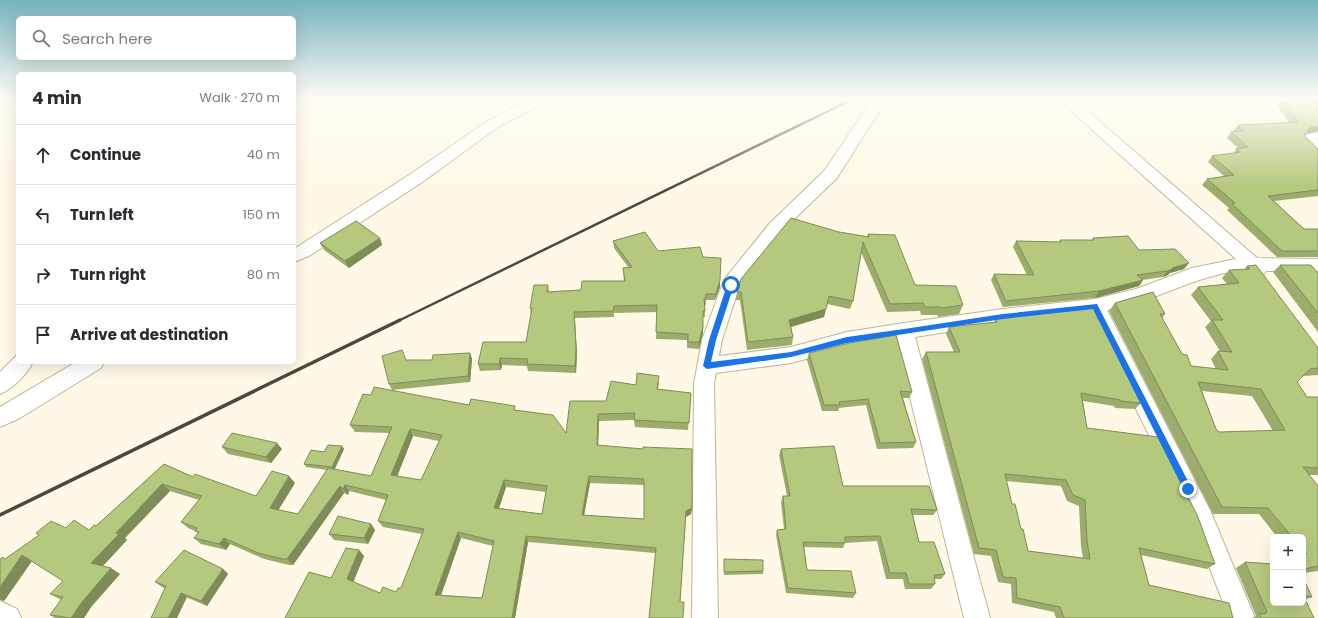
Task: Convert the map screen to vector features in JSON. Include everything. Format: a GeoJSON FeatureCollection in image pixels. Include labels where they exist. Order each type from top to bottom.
{"type":"FeatureCollection","features":[{"type":"Feature","properties":{"kind":"street"},"geometry":{"type":"LineString","coordinates":[[296,255],[415,180],[486,129]]}},
{"type":"Feature","properties":{"kind":"street"},"geometry":{"type":"LineString","coordinates":[[705,618],[704,384],[712,340],[731,285],[776,227],[832,174],[861,129]]}},
{"type":"Feature","properties":{"kind":"street"},"geometry":{"type":"LineString","coordinates":[[1099,129],[1255,264],[1268,282]]}},
{"type":"Feature","properties":{"kind":"street"},"geometry":{"type":"LineString","coordinates":[[1318,137],[1311,138],[1309,141],[1318,151]]}},
{"type":"Feature","properties":{"kind":"street"},"geometry":{"type":"LineString","coordinates":[[707,366],[791,355],[847,340],[904,331],[1003,316],[1094,306],[1139,295],[1198,273],[1224,267],[1255,264],[1318,265]]}},
{"type":"Feature","properties":{"kind":"street"},"geometry":{"type":"LineString","coordinates":[[1094,306],[1202,518],[1242,618]]}},
{"type":"Feature","properties":{"kind":"street"},"geometry":{"type":"LineString","coordinates":[[904,331],[977,618]]}},
{"type":"Feature","properties":{"kind":"street"},"geometry":{"type":"LineString","coordinates":[[0,385],[21,364]]}},
{"type":"Feature","properties":{"kind":"street"},"geometry":{"type":"LineString","coordinates":[[0,418],[24,406],[67,376],[90,364]]}},
{"type":"Feature","properties":{"kind":"street"},"geometry":{"type":"LineString","coordinates":[[0,614],[8,618]]}},
{"type":"Feature","properties":{"kind":"building"},"geometry":{"type":"Polygon","coordinates":[[[1242,129],[1309,129],[1304,135],[1318,149],[1318,190],[1268,196],[1304,229],[1318,229],[1318,251],[1282,251],[1232,204],[1235,203],[1207,179],[1234,175],[1212,156],[1240,152],[1236,149],[1248,147],[1231,132],[1244,131],[1242,129]]]}},
{"type":"Feature","properties":{"kind":"building"},"geometry":{"type":"Polygon","coordinates":[[[791,218],[839,232],[869,237],[868,234],[895,235],[915,285],[956,286],[963,305],[942,308],[925,307],[923,303],[890,304],[863,242],[853,301],[829,296],[826,309],[789,320],[793,337],[748,342],[741,292],[737,292],[741,279],[791,218]]]}},
{"type":"Feature","properties":{"kind":"building"},"geometry":{"type":"Polygon","coordinates":[[[356,221],[380,238],[345,261],[320,243],[356,221]]]}},
{"type":"Feature","properties":{"kind":"building"},"geometry":{"type":"Polygon","coordinates":[[[645,232],[658,251],[700,247],[703,257],[721,258],[720,280],[716,294],[706,294],[706,298],[704,298],[705,311],[703,311],[703,327],[699,342],[688,342],[688,334],[656,332],[657,305],[614,306],[613,311],[574,312],[576,347],[575,366],[527,364],[528,359],[500,358],[499,364],[478,364],[483,342],[526,342],[532,308],[530,308],[534,285],[548,285],[547,292],[581,290],[582,281],[625,281],[623,268],[632,267],[613,241],[645,232]]]}},
{"type":"Feature","properties":{"kind":"building"},"geometry":{"type":"Polygon","coordinates":[[[1128,236],[1139,250],[1175,249],[1189,263],[1167,271],[1137,275],[1143,280],[1099,291],[1006,301],[994,274],[1034,275],[1016,241],[1061,242],[1060,240],[1094,240],[1093,238],[1128,236]]]}},
{"type":"Feature","properties":{"kind":"building"},"geometry":{"type":"Polygon","coordinates":[[[1256,265],[1318,348],[1318,368],[1310,369],[1297,382],[1307,397],[1318,397],[1318,468],[1303,467],[1318,486],[1318,566],[1306,569],[1306,534],[1290,534],[1268,508],[1222,507],[1115,303],[1153,292],[1165,314],[1160,314],[1182,354],[1187,355],[1191,366],[1228,370],[1218,351],[1232,352],[1212,320],[1223,320],[1198,287],[1239,283],[1229,270],[1250,269],[1247,266],[1256,265]],[[1198,382],[1216,429],[1219,432],[1285,430],[1261,389],[1198,382]]]}},
{"type":"Feature","properties":{"kind":"building"},"geometry":{"type":"Polygon","coordinates":[[[1280,265],[1311,265],[1318,273],[1318,313],[1280,265]]]}},
{"type":"Feature","properties":{"kind":"building"},"geometry":{"type":"Polygon","coordinates":[[[1093,308],[1141,403],[1120,401],[1081,393],[1087,428],[1158,437],[1198,517],[1215,564],[1139,548],[1149,585],[1229,603],[1233,618],[1064,618],[1060,607],[1017,598],[1016,578],[1003,577],[996,550],[979,548],[926,352],[960,352],[949,327],[997,322],[996,319],[1093,308]],[[1005,474],[1012,504],[1015,504],[1028,551],[1090,559],[1087,541],[1085,500],[1073,495],[1066,480],[1005,474]]]}},
{"type":"Feature","properties":{"kind":"building"},"geometry":{"type":"Polygon","coordinates":[[[896,335],[912,392],[900,391],[916,442],[880,443],[868,399],[839,402],[840,405],[824,405],[809,353],[850,343],[896,335]]]}},
{"type":"Feature","properties":{"kind":"building"},"geometry":{"type":"Polygon","coordinates":[[[402,350],[406,360],[432,360],[433,355],[470,353],[468,376],[389,384],[382,356],[402,350]]]}},
{"type":"Feature","properties":{"kind":"building"},"geometry":{"type":"Polygon","coordinates":[[[637,373],[659,376],[657,389],[691,393],[689,423],[634,420],[635,413],[598,414],[597,445],[643,449],[643,447],[692,449],[692,508],[686,511],[680,602],[684,602],[683,618],[649,618],[656,548],[526,536],[512,618],[285,618],[309,572],[331,578],[346,548],[359,550],[347,579],[380,593],[383,587],[396,592],[398,588],[401,588],[424,529],[378,521],[388,495],[345,485],[343,489],[340,486],[287,559],[258,553],[224,538],[219,544],[194,538],[199,532],[195,531],[197,528],[181,522],[202,496],[162,484],[116,533],[119,534],[91,563],[111,568],[82,602],[71,618],[50,615],[63,597],[50,594],[63,581],[22,555],[0,587],[0,560],[2,557],[5,559],[39,535],[36,533],[51,521],[66,528],[74,520],[89,530],[94,525],[96,526],[164,464],[193,477],[195,474],[256,496],[272,471],[289,476],[270,508],[298,514],[328,468],[371,476],[392,427],[350,425],[363,394],[371,395],[374,387],[469,405],[471,399],[515,406],[514,410],[553,415],[566,433],[570,401],[606,401],[611,381],[636,385],[637,373]],[[410,429],[391,475],[421,480],[442,435],[410,429]],[[589,476],[582,515],[644,519],[644,479],[589,476]],[[504,480],[494,508],[542,514],[547,486],[504,480]],[[458,532],[435,595],[482,598],[494,541],[458,532]]]}},
{"type":"Feature","properties":{"kind":"building"},"geometry":{"type":"Polygon","coordinates":[[[232,433],[277,443],[266,457],[222,447],[232,433]]]}},
{"type":"Feature","properties":{"kind":"building"},"geometry":{"type":"Polygon","coordinates":[[[328,445],[342,446],[332,467],[304,464],[311,450],[324,452],[328,445]]]}},
{"type":"Feature","properties":{"kind":"building"},"geometry":{"type":"Polygon","coordinates":[[[834,446],[843,486],[929,486],[937,510],[911,509],[919,542],[934,542],[945,574],[934,575],[935,584],[909,584],[906,573],[890,573],[880,536],[845,537],[845,543],[803,542],[807,570],[851,571],[856,593],[788,588],[777,530],[786,529],[783,496],[790,496],[781,449],[834,446]]]}},
{"type":"Feature","properties":{"kind":"building"},"geometry":{"type":"Polygon","coordinates":[[[338,516],[371,524],[364,538],[329,534],[338,516]]]}},
{"type":"Feature","properties":{"kind":"building"},"geometry":{"type":"Polygon","coordinates":[[[184,550],[223,569],[201,601],[181,593],[168,618],[151,618],[166,586],[155,582],[184,550]]]}},
{"type":"Feature","properties":{"kind":"building"},"geometry":{"type":"Polygon","coordinates":[[[724,559],[763,560],[763,571],[724,572],[724,559]]]}},
{"type":"Feature","properties":{"kind":"building"},"geometry":{"type":"Polygon","coordinates":[[[1245,562],[1270,564],[1270,606],[1306,606],[1306,601],[1314,618],[1261,618],[1259,614],[1265,614],[1267,612],[1245,562]]]}},
{"type":"Feature","properties":{"kind":"building"},"geometry":{"type":"Polygon","coordinates":[[[1306,584],[1312,597],[1306,596],[1306,584]]]}},
{"type":"Feature","properties":{"kind":"railway"},"geometry":{"type":"LineString","coordinates":[[398,321],[792,129]]}},
{"type":"Feature","properties":{"kind":"railway"},"geometry":{"type":"LineString","coordinates":[[0,515],[400,320]]}},
{"type":"Feature","properties":{"kind":"route"},"geometry":{"type":"LineString","coordinates":[[731,285],[712,340],[707,366],[791,355],[847,340],[904,331],[1003,316],[1094,306],[1188,489]]}}]}
